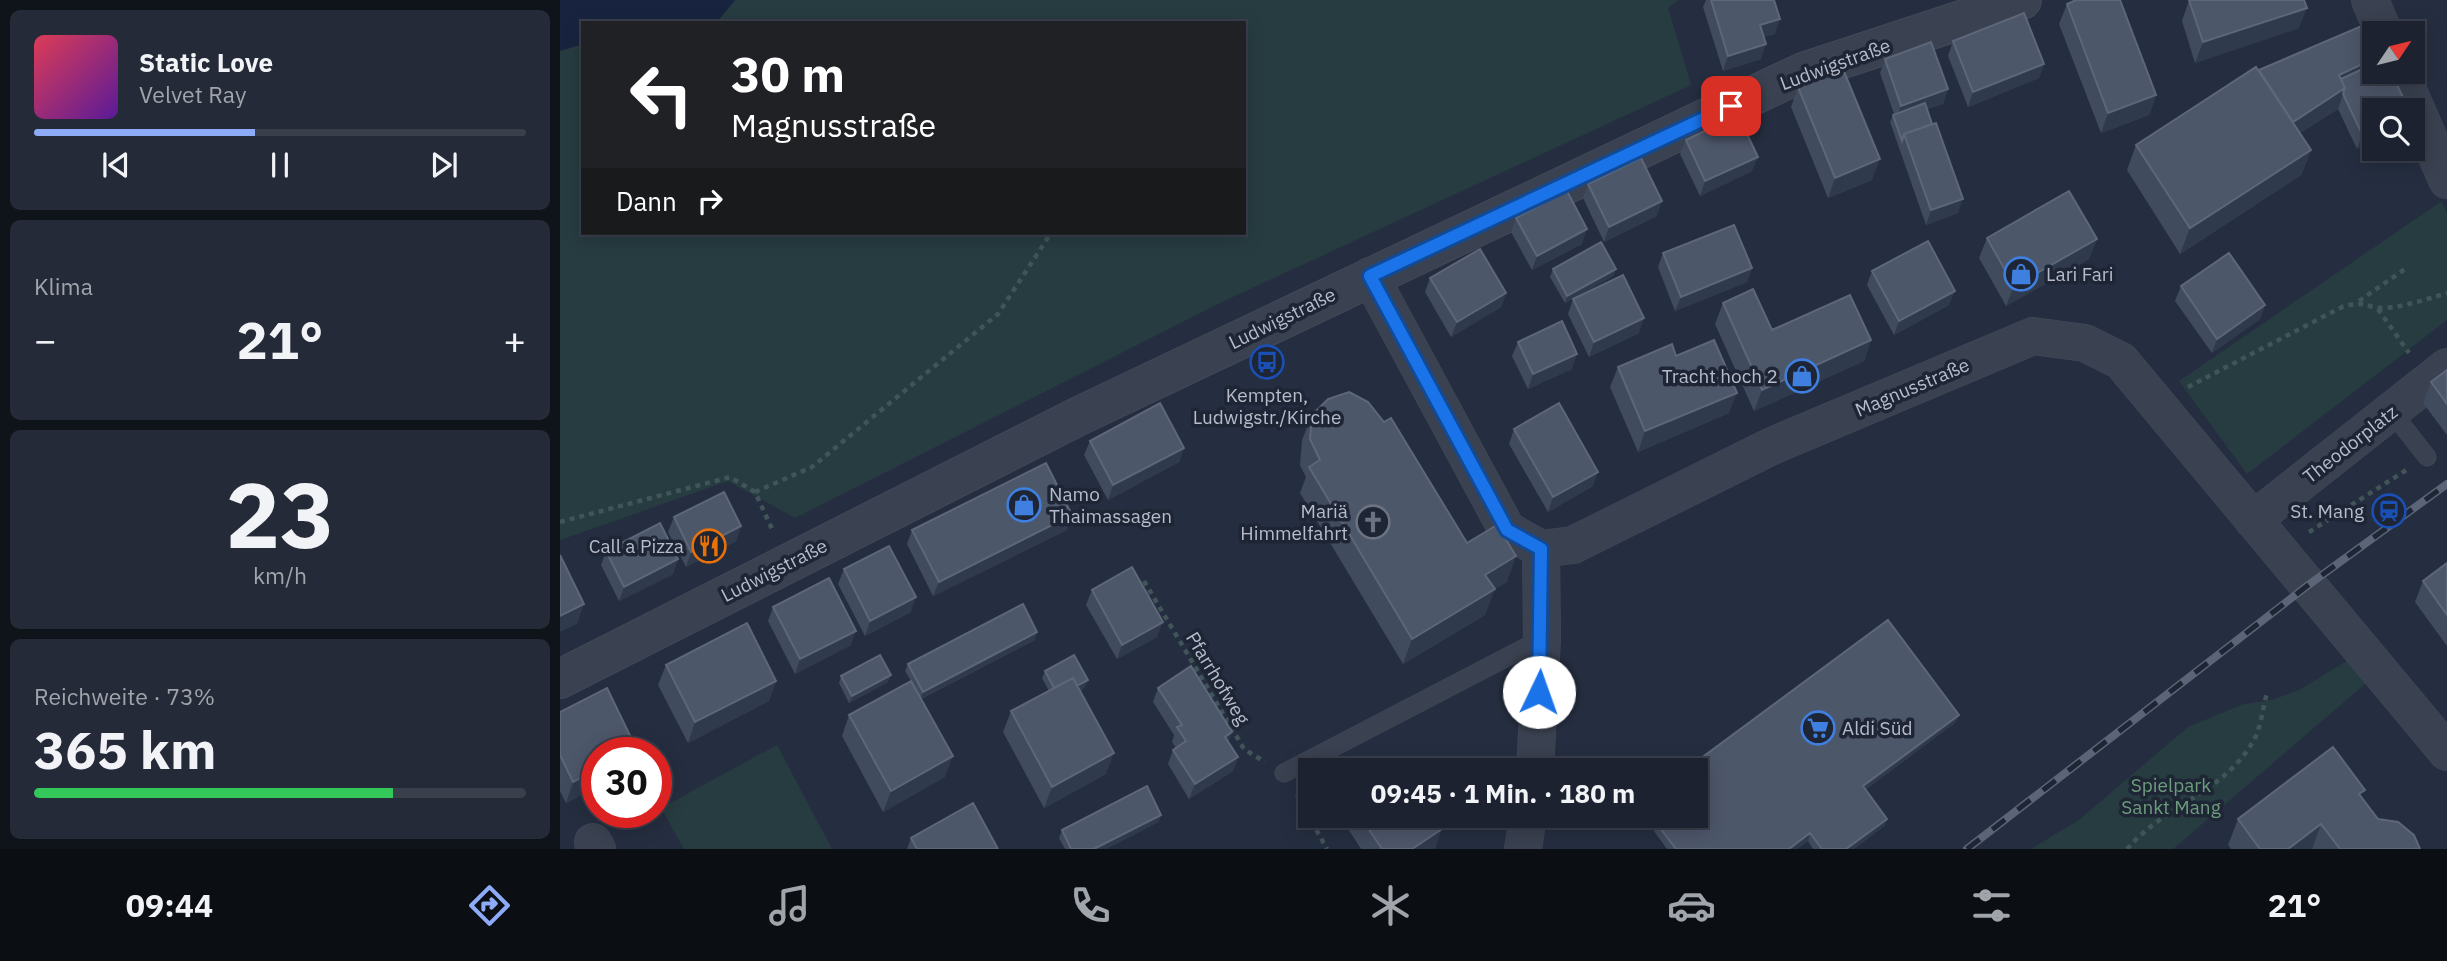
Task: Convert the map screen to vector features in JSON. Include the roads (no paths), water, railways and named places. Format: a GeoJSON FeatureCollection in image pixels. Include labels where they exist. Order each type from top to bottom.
{"type":"FeatureCollection","features":[{"type":"Feature","properties":{"kind":"street","name":"Ludwigstraße"},"geometry":{"type":"LineString","coordinates":[[560,679],[1079,416],[1803,72],[2022,0]]}},
{"type":"Feature","properties":{"kind":"street"},"geometry":{"type":"LineString","coordinates":[[2370,0],[2379,21]]}},
{"type":"Feature","properties":{"kind":"street"},"geometry":{"type":"LineString","coordinates":[[2405,84],[2447,180]]}},
{"type":"Feature","properties":{"kind":"street"},"geometry":{"type":"LineString","coordinates":[[1370,276],[1507,530],[1541,549],[1542,639],[1536,758]]}},
{"type":"Feature","properties":{"kind":"street","name":"Magnusstraße"},"geometry":{"type":"LineString","coordinates":[[1541,549],[1573,545],[1772,446],[2033,336],[2085,343],[2121,361],[2447,752]]}},
{"type":"Feature","properties":{"kind":"street","name":"Theodorplatz"},"geometry":{"type":"LineString","coordinates":[[2253,520],[2438,374]]}},
{"type":"Feature","properties":{"kind":"street"},"geometry":{"type":"LineString","coordinates":[[1524,849],[1527,828]]}},
{"type":"Feature","properties":{"kind":"lane"},"geometry":{"type":"LineString","coordinates":[[2391,411],[2427,457]]}},
{"type":"Feature","properties":{"kind":"lane"},"geometry":{"type":"LineString","coordinates":[[1284,773],[1542,639]]}},
{"type":"Feature","properties":{"kind":"water"},"geometry":{"type":"Polygon","coordinates":[[[560,0],[735,0],[718,21],[581,21],[581,45],[560,51],[560,0]]]}},
{"type":"Feature","properties":{"kind":"railway"},"geometry":{"type":"LineString","coordinates":[[1967,849],[2307,586],[2447,484]]}},
{"type":"Feature","properties":{"kind":"place","name":"Lari Fari"},"geometry":{"type":"Point","coordinates":[2021,274]}},
{"type":"Feature","properties":{"kind":"place","name":"Kempten, Ludwigstr./Kirche"},"geometry":{"type":"Point","coordinates":[1267,362]}},
{"type":"Feature","properties":{"kind":"place","name":"Tracht hoch 2"},"geometry":{"type":"Point","coordinates":[1802,376]}},
{"type":"Feature","properties":{"kind":"place","name":"Namo Thaimassagen"},"geometry":{"type":"Point","coordinates":[1024,505]}},
{"type":"Feature","properties":{"kind":"place","name":"St. Mang"},"geometry":{"type":"Point","coordinates":[2389,511]}},
{"type":"Feature","properties":{"kind":"place","name":"Mariä Himmelfahrt"},"geometry":{"type":"Point","coordinates":[1373,522]}},
{"type":"Feature","properties":{"kind":"place","name":"Call a Pizza"},"geometry":{"type":"Point","coordinates":[709,546]}},
{"type":"Feature","properties":{"kind":"place","name":"Aldi Süd"},"geometry":{"type":"Point","coordinates":[1818,728]}},
{"type":"Feature","properties":{"kind":"park label","name":"Spielpark Sankt Mang"},"geometry":{"type":"Point","coordinates":[2171,796]}}]}
